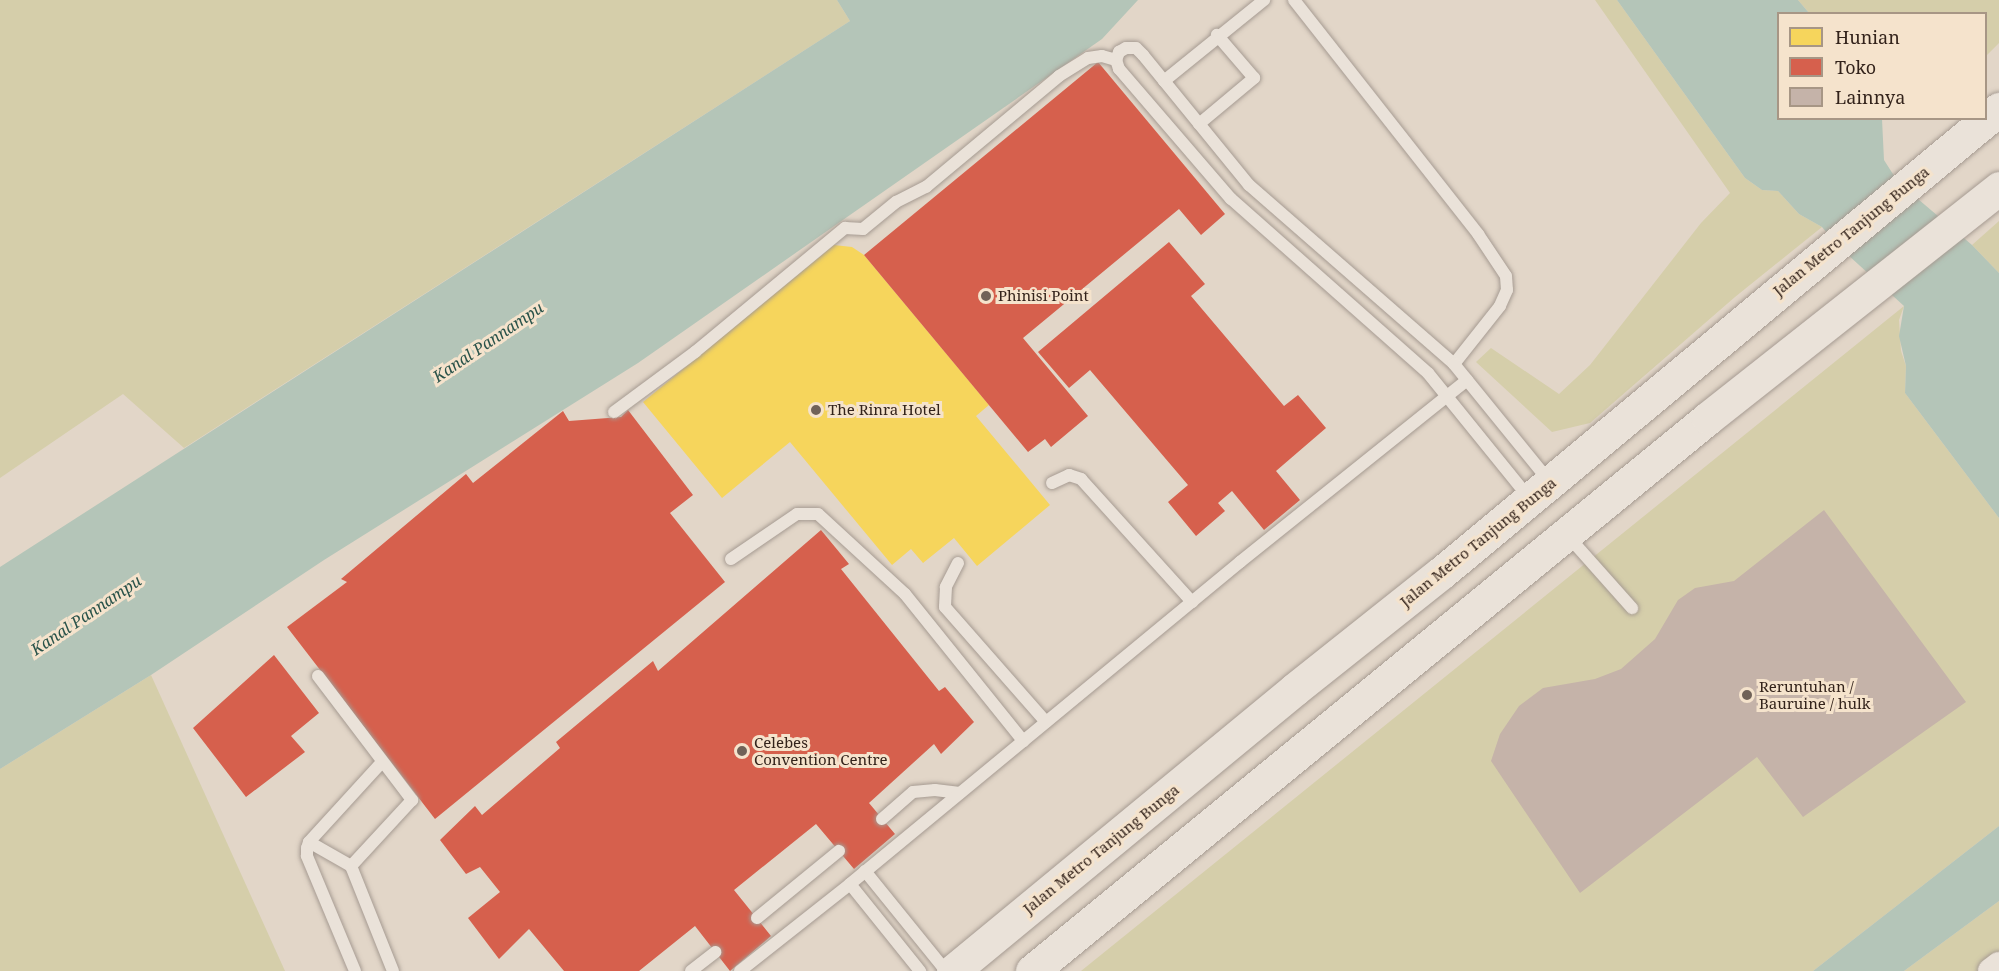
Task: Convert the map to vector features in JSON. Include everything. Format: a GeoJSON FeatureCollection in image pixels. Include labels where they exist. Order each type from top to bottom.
{"type":"FeatureCollection","features":[{"type":"Feature","properties":{"kind":"main road","name":"Jalan Metro Tanjung Bunga"},"geometry":{"type":"LineString","coordinates":[[1987,118],[1999,108]]}},
{"type":"Feature","properties":{"kind":"main road","name":"Jalan Metro Tanjung Bunga"},"geometry":{"type":"LineString","coordinates":[[953,971],[1295,689],[1540,491],[1985,120]]}},
{"type":"Feature","properties":{"kind":"main road"},"geometry":{"type":"LineString","coordinates":[[1032,971],[1566,534],[1999,188]]}},
{"type":"Feature","properties":{"kind":"street"},"geometry":{"type":"LineString","coordinates":[[1991,971],[1999,965]]}},
{"type":"Feature","properties":{"kind":"lane"},"geometry":{"type":"LineString","coordinates":[[1164,81],[1264,0]]}},
{"type":"Feature","properties":{"kind":"lane"},"geometry":{"type":"LineString","coordinates":[[1294,0],[1478,234],[1506,276],[1507,290],[1500,306],[1454,364]]}},
{"type":"Feature","properties":{"kind":"lane"},"geometry":{"type":"LineString","coordinates":[[1199,124],[1254,78],[1218,35]]}},
{"type":"Feature","properties":{"kind":"lane"},"geometry":{"type":"LineString","coordinates":[[1126,48],[1136,48],[1249,185],[1454,364],[1540,491],[1428,373],[1231,200],[1119,69],[1116,60],[1119,52],[1126,48]]}},
{"type":"Feature","properties":{"kind":"lane"},"geometry":{"type":"LineString","coordinates":[[614,412],[695,352],[844,228],[863,229],[896,202],[926,187],[1059,76],[1088,58],[1101,56],[1116,60]]}},
{"type":"Feature","properties":{"kind":"lane"},"geometry":{"type":"LineString","coordinates":[[1291,253],[1307,237]]}},
{"type":"Feature","properties":{"kind":"lane"},"geometry":{"type":"LineString","coordinates":[[740,971],[850,884],[1192,602],[1467,380]]}},
{"type":"Feature","properties":{"kind":"lane"},"geometry":{"type":"LineString","coordinates":[[1052,483],[1069,475],[1081,479],[1192,602]]}},
{"type":"Feature","properties":{"kind":"lane"},"geometry":{"type":"LineString","coordinates":[[731,559],[797,514],[818,514],[905,594],[1023,741]]}},
{"type":"Feature","properties":{"kind":"lane"},"geometry":{"type":"LineString","coordinates":[[1566,534],[1632,608]]}},
{"type":"Feature","properties":{"kind":"lane"},"geometry":{"type":"LineString","coordinates":[[958,563],[946,587],[945,607],[1046,722]]}},
{"type":"Feature","properties":{"kind":"lane"},"geometry":{"type":"LineString","coordinates":[[318,676],[412,800],[351,866]]}},
{"type":"Feature","properties":{"kind":"lane"},"geometry":{"type":"LineString","coordinates":[[355,971],[307,856],[309,842],[382,762]]}},
{"type":"Feature","properties":{"kind":"lane"},"geometry":{"type":"LineString","coordinates":[[882,819],[913,792],[935,789],[960,793]]}},
{"type":"Feature","properties":{"kind":"lane"},"geometry":{"type":"LineString","coordinates":[[309,842],[351,866],[393,971]]}},
{"type":"Feature","properties":{"kind":"lane"},"geometry":{"type":"LineString","coordinates":[[757,918],[839,851]]}},
{"type":"Feature","properties":{"kind":"lane"},"geometry":{"type":"LineString","coordinates":[[865,871],[946,971]]}},
{"type":"Feature","properties":{"kind":"lane"},"geometry":{"type":"LineString","coordinates":[[850,884],[920,971]]}},
{"type":"Feature","properties":{"kind":"lane"},"geometry":{"type":"LineString","coordinates":[[691,971],[715,952]]}},
{"type":"Feature","properties":{"kind":"shaded area"},"geometry":{"type":"Polygon","coordinates":[[[0,0],[837,0],[850,21],[184,448],[123,394],[0,478],[0,0]]]}},
{"type":"Feature","properties":{"kind":"shaded area"},"geometry":{"type":"Polygon","coordinates":[[[1595,0],[1617,0],[1745,178],[1762,190],[1778,191],[1799,214],[1822,227],[1735,297],[1590,423],[1552,432],[1476,362],[1491,348],[1559,394],[1590,365],[1701,223],[1730,193],[1595,0]]]}},
{"type":"Feature","properties":{"kind":"shaded area"},"geometry":{"type":"Polygon","coordinates":[[[1798,0],[1999,0],[1999,43],[1987,55],[1987,12],[1808,12],[1798,0]]]}},
{"type":"Feature","properties":{"kind":"shaded area"},"geometry":{"type":"Polygon","coordinates":[[[1999,221],[1999,273],[1972,245],[1999,221]]]}},
{"type":"Feature","properties":{"kind":"shaded area"},"geometry":{"type":"Polygon","coordinates":[[[1904,306],[1899,320],[1901,351],[1906,366],[1905,393],[1999,518],[1999,826],[1813,971],[1081,971],[1904,306]]]}},
{"type":"Feature","properties":{"kind":"shaded area"},"geometry":{"type":"Polygon","coordinates":[[[151,675],[285,971],[0,971],[0,769],[151,675]]]}},
{"type":"Feature","properties":{"kind":"shaded area"},"geometry":{"type":"Polygon","coordinates":[[[1999,901],[1999,971],[1904,971],[1999,901]]]}},
{"type":"Feature","properties":{"kind":"water","name":"Kanal Pannampu"},"geometry":{"type":"Polygon","coordinates":[[[837,0],[1138,0],[1102,39],[638,363],[324,560],[151,675],[0,769],[0,567],[850,21],[837,0]]]}},
{"type":"Feature","properties":{"kind":"water"},"geometry":{"type":"Polygon","coordinates":[[[1617,0],[1798,0],[1808,12],[1777,12],[1777,120],[1882,120],[1884,160],[1898,182],[1972,245],[1999,273],[1999,518],[1905,393],[1906,366],[1899,336],[1904,306],[1836,244],[1822,227],[1799,214],[1778,191],[1762,190],[1745,178],[1617,0]]]}},
{"type":"Feature","properties":{"kind":"water"},"geometry":{"type":"Polygon","coordinates":[[[1999,826],[1999,901],[1904,971],[1813,971],[1999,826]]]}},
{"type":"Feature","properties":{"kind":"building: Hunian","name":"The Rinra Hotel"},"geometry":{"type":"Polygon","coordinates":[[[834,245],[852,247],[864,255],[989,405],[976,416],[1050,505],[977,566],[954,538],[923,563],[911,549],[892,565],[790,442],[722,498],[643,402],[834,245]]]}},
{"type":"Feature","properties":{"kind":"building: Toko","name":"Phinisi Point"},"geometry":{"type":"Polygon","coordinates":[[[1098,62],[1225,214],[1201,235],[1179,209],[1023,338],[1088,416],[1051,447],[1045,439],[1028,452],[864,255],[1098,62]]]}},
{"type":"Feature","properties":{"kind":"building: Toko"},"geometry":{"type":"Polygon","coordinates":[[[1169,242],[1205,284],[1191,296],[1284,406],[1298,395],[1326,428],[1276,471],[1300,500],[1264,530],[1232,491],[1218,503],[1225,511],[1196,536],[1168,502],[1188,485],[1090,370],[1069,388],[1038,352],[1169,242]]]}},
{"type":"Feature","properties":{"kind":"building: Toko"},"geometry":{"type":"Polygon","coordinates":[[[628,410],[693,495],[670,513],[725,582],[435,819],[287,627],[347,582],[341,579],[466,474],[473,483],[563,411],[569,421],[621,417],[628,410]]]}},
{"type":"Feature","properties":{"kind":"building: Toko","name":"Celebes Convention Centre"},"geometry":{"type":"Polygon","coordinates":[[[821,530],[849,564],[841,569],[939,691],[945,687],[974,722],[941,754],[934,744],[869,803],[895,834],[854,869],[816,824],[734,890],[771,936],[730,971],[695,926],[639,971],[564,971],[529,929],[499,959],[468,918],[500,892],[480,867],[466,874],[440,840],[475,806],[482,815],[560,748],[556,742],[653,661],[658,671],[821,530]]]}},
{"type":"Feature","properties":{"kind":"building: Toko"},"geometry":{"type":"Polygon","coordinates":[[[274,655],[319,713],[291,736],[305,752],[246,797],[193,728],[274,655]]]}},
{"type":"Feature","properties":{"kind":"building: Lainnya","name":"Reruntuhan / Bauruine / hulk"},"geometry":{"type":"Polygon","coordinates":[[[1824,510],[1966,702],[1803,817],[1757,757],[1580,893],[1491,761],[1500,734],[1519,706],[1543,688],[1595,679],[1621,669],[1655,639],[1678,600],[1695,588],[1734,581],[1824,510]]]}},
{"type":"Feature","properties":{"kind":"place","name":"Phinisi Point"},"geometry":{"type":"Point","coordinates":[986,296]}},
{"type":"Feature","properties":{"kind":"place","name":"The Rinra Hotel"},"geometry":{"type":"Point","coordinates":[816,410]}},
{"type":"Feature","properties":{"kind":"place","name":"Reruntuhan / Bauruine / hulk"},"geometry":{"type":"Point","coordinates":[1747,695]}},
{"type":"Feature","properties":{"kind":"place","name":"Celebes Convention Centre"},"geometry":{"type":"Point","coordinates":[742,751]}}]}
